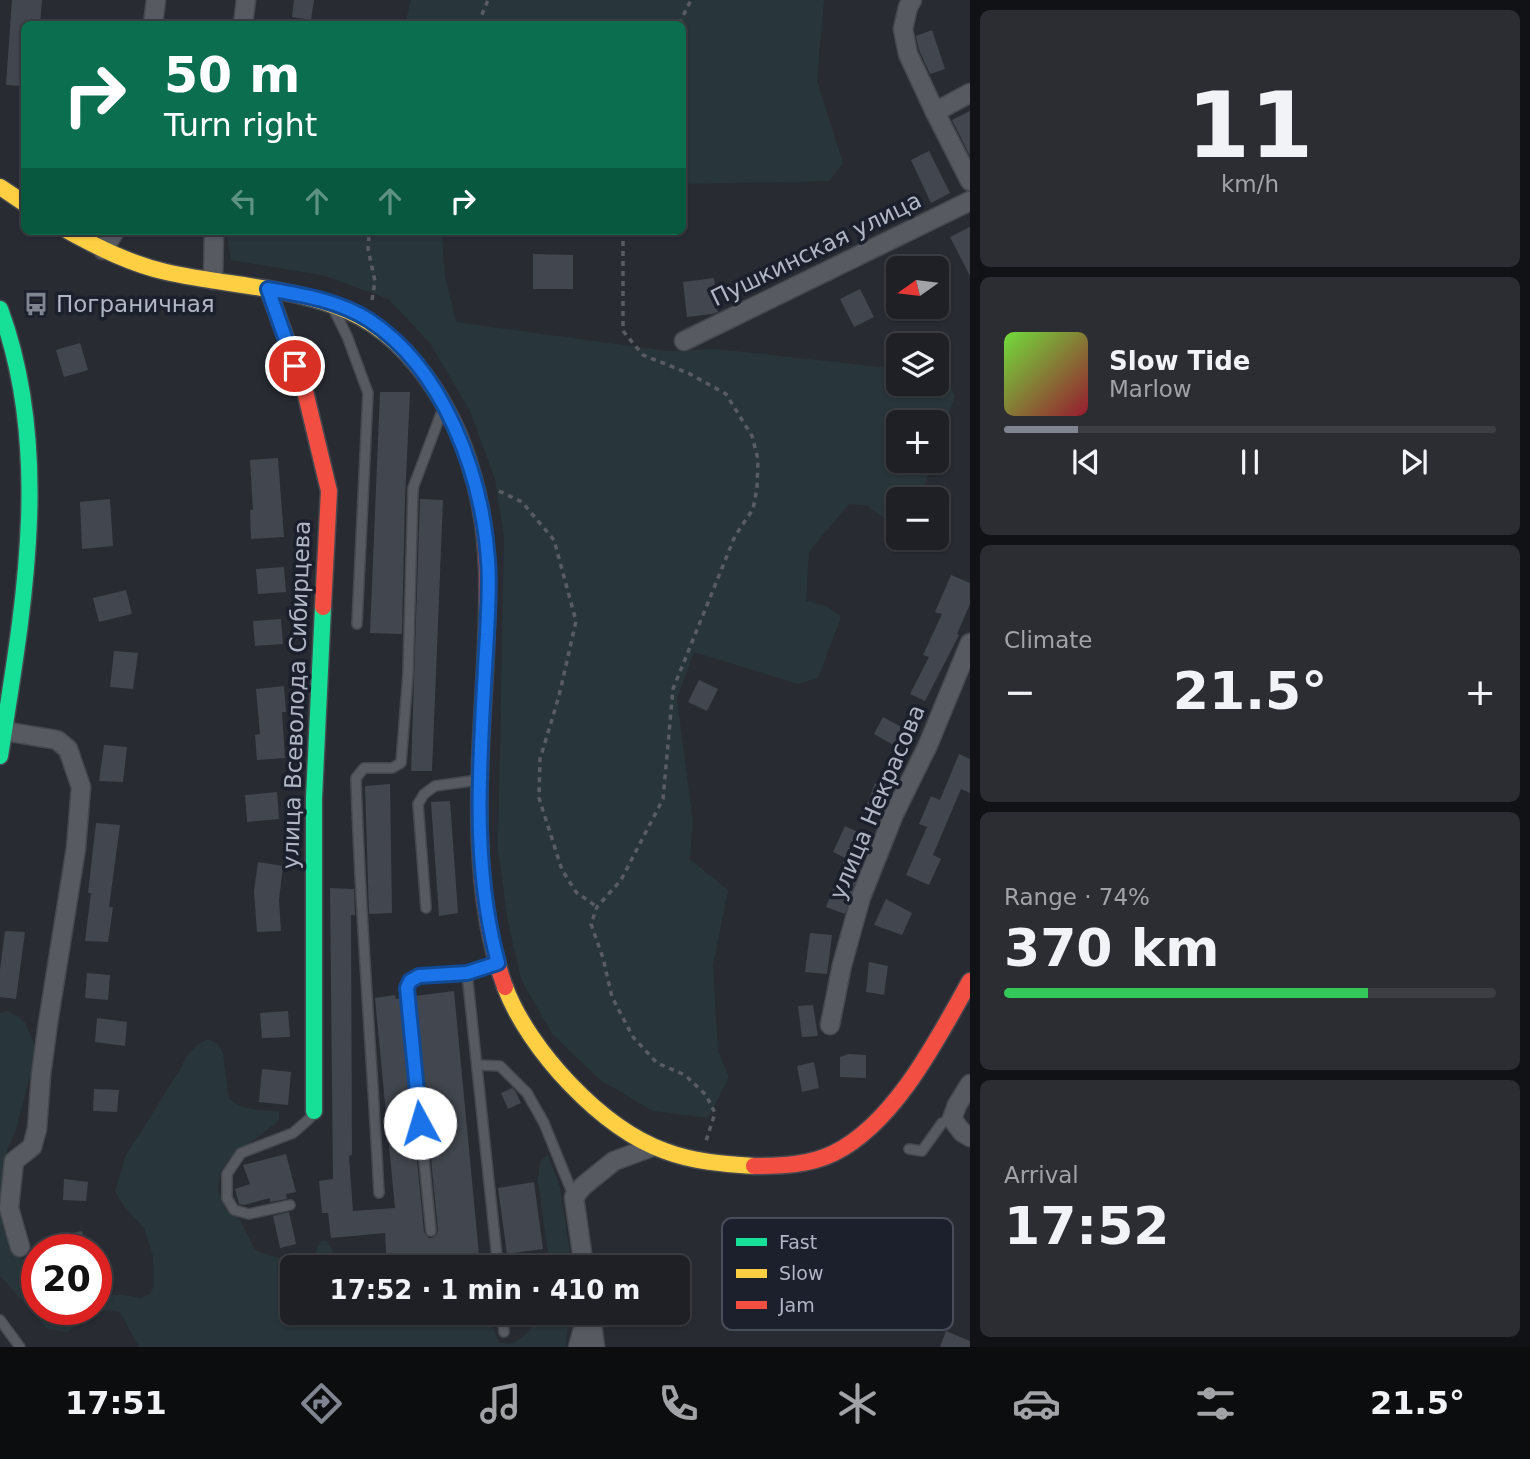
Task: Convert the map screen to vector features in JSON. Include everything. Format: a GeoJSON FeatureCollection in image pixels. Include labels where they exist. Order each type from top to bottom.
{"type":"FeatureCollection","features":[{"type":"Feature","properties":{"kind":"main road"},"geometry":{"type":"LineString","coordinates":[[0,187],[21,201]]}},
{"type":"Feature","properties":{"kind":"main road"},"geometry":{"type":"LineString","coordinates":[[75,235],[103,250],[147,267],[304,295],[348,309],[369,321],[406,352],[444,406],[462,443],[475,480],[488,562],[480,780],[485,902],[490,934],[508,993],[522,1022],[563,1077],[595,1108],[629,1135],[652,1147],[700,1162],[772,1165],[806,1162],[831,1155],[853,1144],[878,1122],[907,1084],[970,981]]}},
{"type":"Feature","properties":{"kind":"main road","name":"улица Всеволода Сибирцева"},"geometry":{"type":"LineString","coordinates":[[268,289],[305,391],[328,491],[314,797],[314,1111]]}},
{"type":"Feature","properties":{"kind":"main road"},"geometry":{"type":"LineString","coordinates":[[0,309],[16,370],[29,459],[25,573],[0,756]]}},
{"type":"Feature","properties":{"kind":"street"},"geometry":{"type":"LineString","coordinates":[[153,21],[156,0]]}},
{"type":"Feature","properties":{"kind":"street"},"geometry":{"type":"LineString","coordinates":[[243,21],[246,0]]}},
{"type":"Feature","properties":{"kind":"street"},"geometry":{"type":"LineString","coordinates":[[912,0],[903,29],[908,54],[970,181]]}},
{"type":"Feature","properties":{"kind":"street"},"geometry":{"type":"LineString","coordinates":[[935,112],[970,93]]}},
{"type":"Feature","properties":{"kind":"street","name":"Пушкинская улица"},"geometry":{"type":"LineString","coordinates":[[684,341],[970,201]]}},
{"type":"Feature","properties":{"kind":"street"},"geometry":{"type":"LineString","coordinates":[[103,250],[112,235]]}},
{"type":"Feature","properties":{"kind":"street"},"geometry":{"type":"LineString","coordinates":[[213,280],[214,235]]}},
{"type":"Feature","properties":{"kind":"street","name":"улица Некрасова"},"geometry":{"type":"LineString","coordinates":[[830,1025],[842,965],[861,897],[894,814],[928,745],[970,643]]}},
{"type":"Feature","properties":{"kind":"street"},"geometry":{"type":"LineString","coordinates":[[4,731],[57,740],[68,749],[81,788],[76,848],[43,1062],[37,1129],[32,1147],[14,1161],[9,1208],[20,1247]]}},
{"type":"Feature","properties":{"kind":"street"},"geometry":{"type":"LineString","coordinates":[[970,1084],[952,1119],[970,1138]]}},
{"type":"Feature","properties":{"kind":"street"},"geometry":{"type":"LineString","coordinates":[[582,1255],[574,1197],[583,1186],[614,1161],[652,1147]]}},
{"type":"Feature","properties":{"kind":"street"},"geometry":{"type":"LineString","coordinates":[[578,1347],[586,1325]]}},
{"type":"Feature","properties":{"kind":"street"},"geometry":{"type":"LineString","coordinates":[[592,1325],[595,1347]]}},
{"type":"Feature","properties":{"kind":"lane"},"geometry":{"type":"LineString","coordinates":[[330,303],[347,336],[368,393],[357,624]]}},
{"type":"Feature","properties":{"kind":"lane"},"geometry":{"type":"LineString","coordinates":[[379,1193],[359,873],[356,778],[364,768],[392,768],[401,763],[408,674],[413,488],[444,406]]}},
{"type":"Feature","properties":{"kind":"lane"},"geometry":{"type":"LineString","coordinates":[[426,908],[418,804],[424,794],[435,786],[480,780]]}},
{"type":"Feature","properties":{"kind":"lane"},"geometry":{"type":"LineString","coordinates":[[431,1231],[407,988],[410,981],[419,976],[467,973],[498,963]]}},
{"type":"Feature","properties":{"kind":"lane"},"geometry":{"type":"LineString","coordinates":[[467,973],[497,1255]]}},
{"type":"Feature","properties":{"kind":"lane"},"geometry":{"type":"LineString","coordinates":[[477,1065],[500,1066],[527,1093],[544,1123],[574,1197]]}},
{"type":"Feature","properties":{"kind":"lane"},"geometry":{"type":"LineString","coordinates":[[290,1205],[249,1214],[234,1210],[227,1198],[227,1174],[241,1153],[293,1133],[314,1111]]}},
{"type":"Feature","properties":{"kind":"lane"},"geometry":{"type":"LineString","coordinates":[[909,1149],[922,1151],[942,1123],[952,1119]]}},
{"type":"Feature","properties":{"kind":"lane"},"geometry":{"type":"LineString","coordinates":[[0,1320],[20,1347]]}},
{"type":"Feature","properties":{"kind":"lane"},"geometry":{"type":"LineString","coordinates":[[503,1325],[504,1332]]}},
{"type":"Feature","properties":{"kind":"path"},"geometry":{"type":"LineString","coordinates":[[479,21],[488,0]]}},
{"type":"Feature","properties":{"kind":"path"},"geometry":{"type":"LineString","coordinates":[[680,21],[691,0]]}},
{"type":"Feature","properties":{"kind":"path"},"geometry":{"type":"LineString","coordinates":[[369,321],[375,281],[368,249],[371,235]]}},
{"type":"Feature","properties":{"kind":"path"},"geometry":{"type":"LineString","coordinates":[[623,235],[623,331],[643,355],[688,373],[726,394],[752,436],[758,459],[753,509],[735,536],[673,689],[663,799],[621,880],[597,906],[591,924],[603,958],[612,997],[633,1037],[657,1063],[685,1075],[706,1095],[715,1112],[700,1162]]}},
{"type":"Feature","properties":{"kind":"path"},"geometry":{"type":"LineString","coordinates":[[475,480],[522,502],[554,540],[576,621],[559,696],[540,759],[540,798],[562,870],[576,892],[597,906]]}},
{"type":"Feature","properties":{"kind":"shaded area"},"geometry":{"type":"Polygon","coordinates":[[[411,0],[824,0],[817,81],[843,163],[829,181],[686,184],[686,21],[406,21],[411,0]]]}},
{"type":"Feature","properties":{"kind":"shaded area"},"geometry":{"type":"Polygon","coordinates":[[[227,235],[442,235],[445,276],[456,322],[667,351],[716,349],[886,368],[886,396],[949,396],[949,384],[955,396],[949,413],[949,410],[886,410],[886,473],[929,473],[924,487],[886,487],[886,520],[868,506],[849,504],[809,552],[806,601],[827,606],[841,617],[818,678],[798,684],[694,652],[677,699],[693,822],[690,859],[728,890],[713,965],[718,1051],[729,1077],[708,1118],[653,1111],[600,1080],[552,1034],[521,979],[508,922],[498,849],[504,537],[495,479],[470,411],[430,343],[388,299],[325,276],[231,260],[227,235]]]}},
{"type":"Feature","properties":{"kind":"shaded area"},"geometry":{"type":"Polygon","coordinates":[[[7,1011],[18,1016],[26,1024],[35,1046],[15,1133],[4,1163],[3,1209],[21,1257],[21,1300],[0,1276],[0,1013],[7,1011]]]}},
{"type":"Feature","properties":{"kind":"shaded area"},"geometry":{"type":"Polygon","coordinates":[[[208,1039],[218,1044],[223,1053],[229,1099],[246,1108],[279,1111],[279,1119],[274,1125],[233,1155],[221,1171],[218,1189],[226,1209],[240,1220],[255,1250],[280,1258],[280,1325],[491,1325],[499,1342],[508,1344],[523,1336],[530,1330],[531,1325],[568,1325],[566,1347],[139,1347],[120,1312],[112,1311],[112,1295],[141,1298],[150,1294],[154,1286],[153,1256],[144,1228],[124,1206],[115,1191],[126,1155],[188,1054],[208,1039]]]}},
{"type":"Feature","properties":{"kind":"shaded area"},"geometry":{"type":"Polygon","coordinates":[[[548,1155],[560,1187],[570,1255],[547,1255],[538,1182],[540,1161],[548,1155]]]}},
{"type":"Feature","properties":{"kind":"shaded area"},"geometry":{"type":"Polygon","coordinates":[[[321,1241],[327,1241],[335,1255],[314,1255],[321,1241]]]}},
{"type":"Feature","properties":{"kind":"shaded area"},"geometry":{"type":"Polygon","coordinates":[[[43,1325],[77,1325],[67,1332],[47,1329],[43,1325]]]}},
{"type":"Feature","properties":{"kind":"building"},"geometry":{"type":"Polygon","coordinates":[[[12,0],[42,0],[40,21],[21,21],[21,86],[6,85],[12,0]]]}},
{"type":"Feature","properties":{"kind":"building"},"geometry":{"type":"Polygon","coordinates":[[[294,0],[314,0],[311,20],[292,17],[294,0]]]}},
{"type":"Feature","properties":{"kind":"building"},"geometry":{"type":"Polygon","coordinates":[[[932,30],[945,69],[930,74],[916,36],[932,30]]]}},
{"type":"Feature","properties":{"kind":"building"},"geometry":{"type":"Polygon","coordinates":[[[970,111],[970,156],[952,120],[970,111]]]}},
{"type":"Feature","properties":{"kind":"building"},"geometry":{"type":"Polygon","coordinates":[[[929,151],[950,193],[931,203],[911,160],[929,151]]]}},
{"type":"Feature","properties":{"kind":"building"},"geometry":{"type":"Polygon","coordinates":[[[970,227],[970,276],[950,237],[970,227]]]}},
{"type":"Feature","properties":{"kind":"building"},"geometry":{"type":"Polygon","coordinates":[[[533,254],[573,255],[573,289],[533,289],[533,254]]]}},
{"type":"Feature","properties":{"kind":"building"},"geometry":{"type":"Polygon","coordinates":[[[714,278],[718,312],[687,317],[683,282],[714,278]]]}},
{"type":"Feature","properties":{"kind":"building"},"geometry":{"type":"Polygon","coordinates":[[[860,289],[874,317],[854,327],[840,299],[860,289]]]}},
{"type":"Feature","properties":{"kind":"building"},"geometry":{"type":"Polygon","coordinates":[[[80,343],[88,370],[64,377],[56,350],[80,343]]]}},
{"type":"Feature","properties":{"kind":"building"},"geometry":{"type":"Polygon","coordinates":[[[380,392],[410,392],[402,634],[370,633],[380,392]]]}},
{"type":"Feature","properties":{"kind":"building"},"geometry":{"type":"Polygon","coordinates":[[[278,458],[284,537],[251,539],[250,510],[253,510],[250,460],[278,458]]]}},
{"type":"Feature","properties":{"kind":"building"},"geometry":{"type":"Polygon","coordinates":[[[110,499],[113,546],[82,549],[80,502],[110,499]]]}},
{"type":"Feature","properties":{"kind":"building"},"geometry":{"type":"Polygon","coordinates":[[[420,499],[443,500],[432,771],[411,771],[420,499]]]}},
{"type":"Feature","properties":{"kind":"building"},"geometry":{"type":"Polygon","coordinates":[[[284,567],[286,592],[258,594],[256,569],[284,567]]]}},
{"type":"Feature","properties":{"kind":"building"},"geometry":{"type":"Polygon","coordinates":[[[951,575],[970,583],[970,604],[957,634],[959,635],[925,701],[910,694],[929,657],[923,655],[942,614],[935,612],[951,575]]]}},
{"type":"Feature","properties":{"kind":"building"},"geometry":{"type":"Polygon","coordinates":[[[126,590],[132,614],[99,622],[93,598],[126,590]]]}},
{"type":"Feature","properties":{"kind":"building"},"geometry":{"type":"Polygon","coordinates":[[[281,619],[283,644],[255,646],[253,621],[281,619]]]}},
{"type":"Feature","properties":{"kind":"building"},"geometry":{"type":"Polygon","coordinates":[[[114,651],[138,653],[133,689],[110,687],[114,651]]]}},
{"type":"Feature","properties":{"kind":"building"},"geometry":{"type":"Polygon","coordinates":[[[699,680],[718,689],[707,711],[688,702],[699,680]]]}},
{"type":"Feature","properties":{"kind":"building"},"geometry":{"type":"Polygon","coordinates":[[[284,686],[286,712],[282,712],[285,758],[257,760],[255,735],[260,734],[256,689],[284,686]]]}},
{"type":"Feature","properties":{"kind":"building"},"geometry":{"type":"Polygon","coordinates":[[[883,717],[905,729],[895,746],[874,734],[883,717]]]}},
{"type":"Feature","properties":{"kind":"building"},"geometry":{"type":"Polygon","coordinates":[[[104,745],[127,747],[123,782],[99,781],[104,745]]]}},
{"type":"Feature","properties":{"kind":"building"},"geometry":{"type":"Polygon","coordinates":[[[959,754],[970,759],[970,793],[961,789],[933,855],[941,859],[929,885],[906,875],[927,827],[919,824],[931,796],[940,800],[959,754]]]}},
{"type":"Feature","properties":{"kind":"building"},"geometry":{"type":"Polygon","coordinates":[[[875,783],[891,789],[882,814],[866,808],[875,783]]]}},
{"type":"Feature","properties":{"kind":"building"},"geometry":{"type":"Polygon","coordinates":[[[390,784],[392,913],[369,914],[365,786],[390,784]]]}},
{"type":"Feature","properties":{"kind":"building"},"geometry":{"type":"Polygon","coordinates":[[[277,792],[279,819],[247,822],[245,795],[277,792]]]}},
{"type":"Feature","properties":{"kind":"building"},"geometry":{"type":"Polygon","coordinates":[[[450,801],[458,913],[439,916],[431,802],[450,801]]]}},
{"type":"Feature","properties":{"kind":"building"},"geometry":{"type":"Polygon","coordinates":[[[96,823],[120,825],[109,907],[113,907],[108,942],[85,941],[96,823]]]}},
{"type":"Feature","properties":{"kind":"building"},"geometry":{"type":"Polygon","coordinates":[[[845,826],[870,838],[851,878],[856,880],[845,914],[826,907],[845,858],[833,852],[845,826]]]}},
{"type":"Feature","properties":{"kind":"building"},"geometry":{"type":"Polygon","coordinates":[[[258,862],[283,866],[279,900],[281,931],[257,932],[254,891],[258,862]]]}},
{"type":"Feature","properties":{"kind":"building"},"geometry":{"type":"Polygon","coordinates":[[[330,888],[354,889],[355,915],[351,915],[352,1155],[349,1156],[353,1211],[395,1208],[375,998],[395,995],[396,999],[401,998],[424,1232],[429,1238],[437,1234],[415,996],[454,991],[479,1255],[386,1255],[385,1233],[331,1238],[328,1213],[322,1213],[319,1181],[333,1179],[330,888]]]}},
{"type":"Feature","properties":{"kind":"building"},"geometry":{"type":"Polygon","coordinates":[[[886,899],[912,913],[902,935],[874,925],[886,899]]]}},
{"type":"Feature","properties":{"kind":"building"},"geometry":{"type":"Polygon","coordinates":[[[5,931],[25,932],[16,999],[0,997],[5,931]]]}},
{"type":"Feature","properties":{"kind":"building"},"geometry":{"type":"Polygon","coordinates":[[[810,933],[832,935],[827,974],[805,972],[810,933]]]}},
{"type":"Feature","properties":{"kind":"building"},"geometry":{"type":"Polygon","coordinates":[[[869,962],[888,966],[884,995],[866,992],[869,962]]]}},
{"type":"Feature","properties":{"kind":"building"},"geometry":{"type":"Polygon","coordinates":[[[87,973],[110,975],[108,1000],[85,998],[87,973]]]}},
{"type":"Feature","properties":{"kind":"building"},"geometry":{"type":"Polygon","coordinates":[[[813,1005],[818,1036],[802,1037],[798,1006],[813,1005]]]}},
{"type":"Feature","properties":{"kind":"building"},"geometry":{"type":"Polygon","coordinates":[[[288,1011],[290,1037],[262,1038],[260,1013],[288,1011]]]}},
{"type":"Feature","properties":{"kind":"building"},"geometry":{"type":"Polygon","coordinates":[[[97,1018],[127,1022],[125,1046],[95,1042],[97,1018]]]}},
{"type":"Feature","properties":{"kind":"building"},"geometry":{"type":"Polygon","coordinates":[[[849,1054],[866,1055],[866,1078],[840,1077],[840,1057],[849,1054]]]}},
{"type":"Feature","properties":{"kind":"building"},"geometry":{"type":"Polygon","coordinates":[[[814,1062],[819,1088],[802,1092],[797,1066],[814,1062]]]}},
{"type":"Feature","properties":{"kind":"building"},"geometry":{"type":"Polygon","coordinates":[[[262,1069],[291,1072],[288,1105],[259,1102],[262,1069]]]}},
{"type":"Feature","properties":{"kind":"building"},"geometry":{"type":"Polygon","coordinates":[[[512,1088],[521,1103],[508,1109],[501,1093],[512,1088]]]}},
{"type":"Feature","properties":{"kind":"building"},"geometry":{"type":"Polygon","coordinates":[[[94,1089],[119,1090],[117,1112],[93,1111],[94,1089]]]}},
{"type":"Feature","properties":{"kind":"building"},"geometry":{"type":"Polygon","coordinates":[[[286,1154],[296,1192],[286,1194],[287,1199],[270,1202],[270,1198],[239,1204],[235,1189],[250,1184],[243,1165],[286,1154]]]}},
{"type":"Feature","properties":{"kind":"building"},"geometry":{"type":"Polygon","coordinates":[[[64,1179],[88,1182],[86,1201],[63,1200],[64,1179]]]}},
{"type":"Feature","properties":{"kind":"building"},"geometry":{"type":"Polygon","coordinates":[[[534,1182],[543,1249],[507,1254],[498,1188],[534,1182]]]}},
{"type":"Feature","properties":{"kind":"building"},"geometry":{"type":"Polygon","coordinates":[[[289,1212],[296,1244],[280,1248],[273,1216],[289,1212]]]}},
{"type":"Feature","properties":{"kind":"building"},"geometry":{"type":"Polygon","coordinates":[[[946,1331],[970,1341],[970,1347],[940,1347],[946,1331]]]}},
{"type":"Feature","properties":{"kind":"traffic: fast"},"geometry":{"type":"LineString","coordinates":[[0,309],[16,363],[26,419],[29,475],[24,588],[0,756]]}},
{"type":"Feature","properties":{"kind":"traffic: fast"},"geometry":{"type":"LineString","coordinates":[[314,1111],[314,798],[323,607]]}},
{"type":"Feature","properties":{"kind":"traffic: slow"},"geometry":{"type":"LineString","coordinates":[[0,187],[21,201]]}},
{"type":"Feature","properties":{"kind":"traffic: slow"},"geometry":{"type":"LineString","coordinates":[[76,235],[153,269],[296,294],[338,307],[363,319],[386,334],[425,375],[454,424],[473,476]]}},
{"type":"Feature","properties":{"kind":"traffic: slow"},"geometry":{"type":"LineString","coordinates":[[505,987],[516,1011],[549,1061],[593,1106],[616,1125],[641,1140],[676,1155],[709,1162],[754,1166]]}},
{"type":"Feature","properties":{"kind":"traffic: jam"},"geometry":{"type":"LineString","coordinates":[[268,289],[305,391],[329,491],[323,607]]}},
{"type":"Feature","properties":{"kind":"traffic: jam"},"geometry":{"type":"LineString","coordinates":[[473,476],[483,524],[487,573],[479,790],[482,872],[486,912],[505,987]]}},
{"type":"Feature","properties":{"kind":"traffic: jam"},"geometry":{"type":"LineString","coordinates":[[754,1166],[815,1160],[834,1153],[856,1139],[876,1121],[913,1077],[970,981]]}},
{"type":"Feature","properties":{"kind":"place","name":"Пограничная"},"geometry":{"type":"Point","coordinates":[36,304]}},
{"type":"Feature","properties":{"kind":"route"},"geometry":{"type":"LineString","coordinates":[[295,366],[268,289],[304,295],[348,309],[386,334],[406,352],[444,406],[462,443],[475,480],[482,517],[488,562],[488,609],[480,780],[482,855],[485,902],[498,963],[467,973],[419,976],[410,981],[407,988],[420,1123]]}}]}
